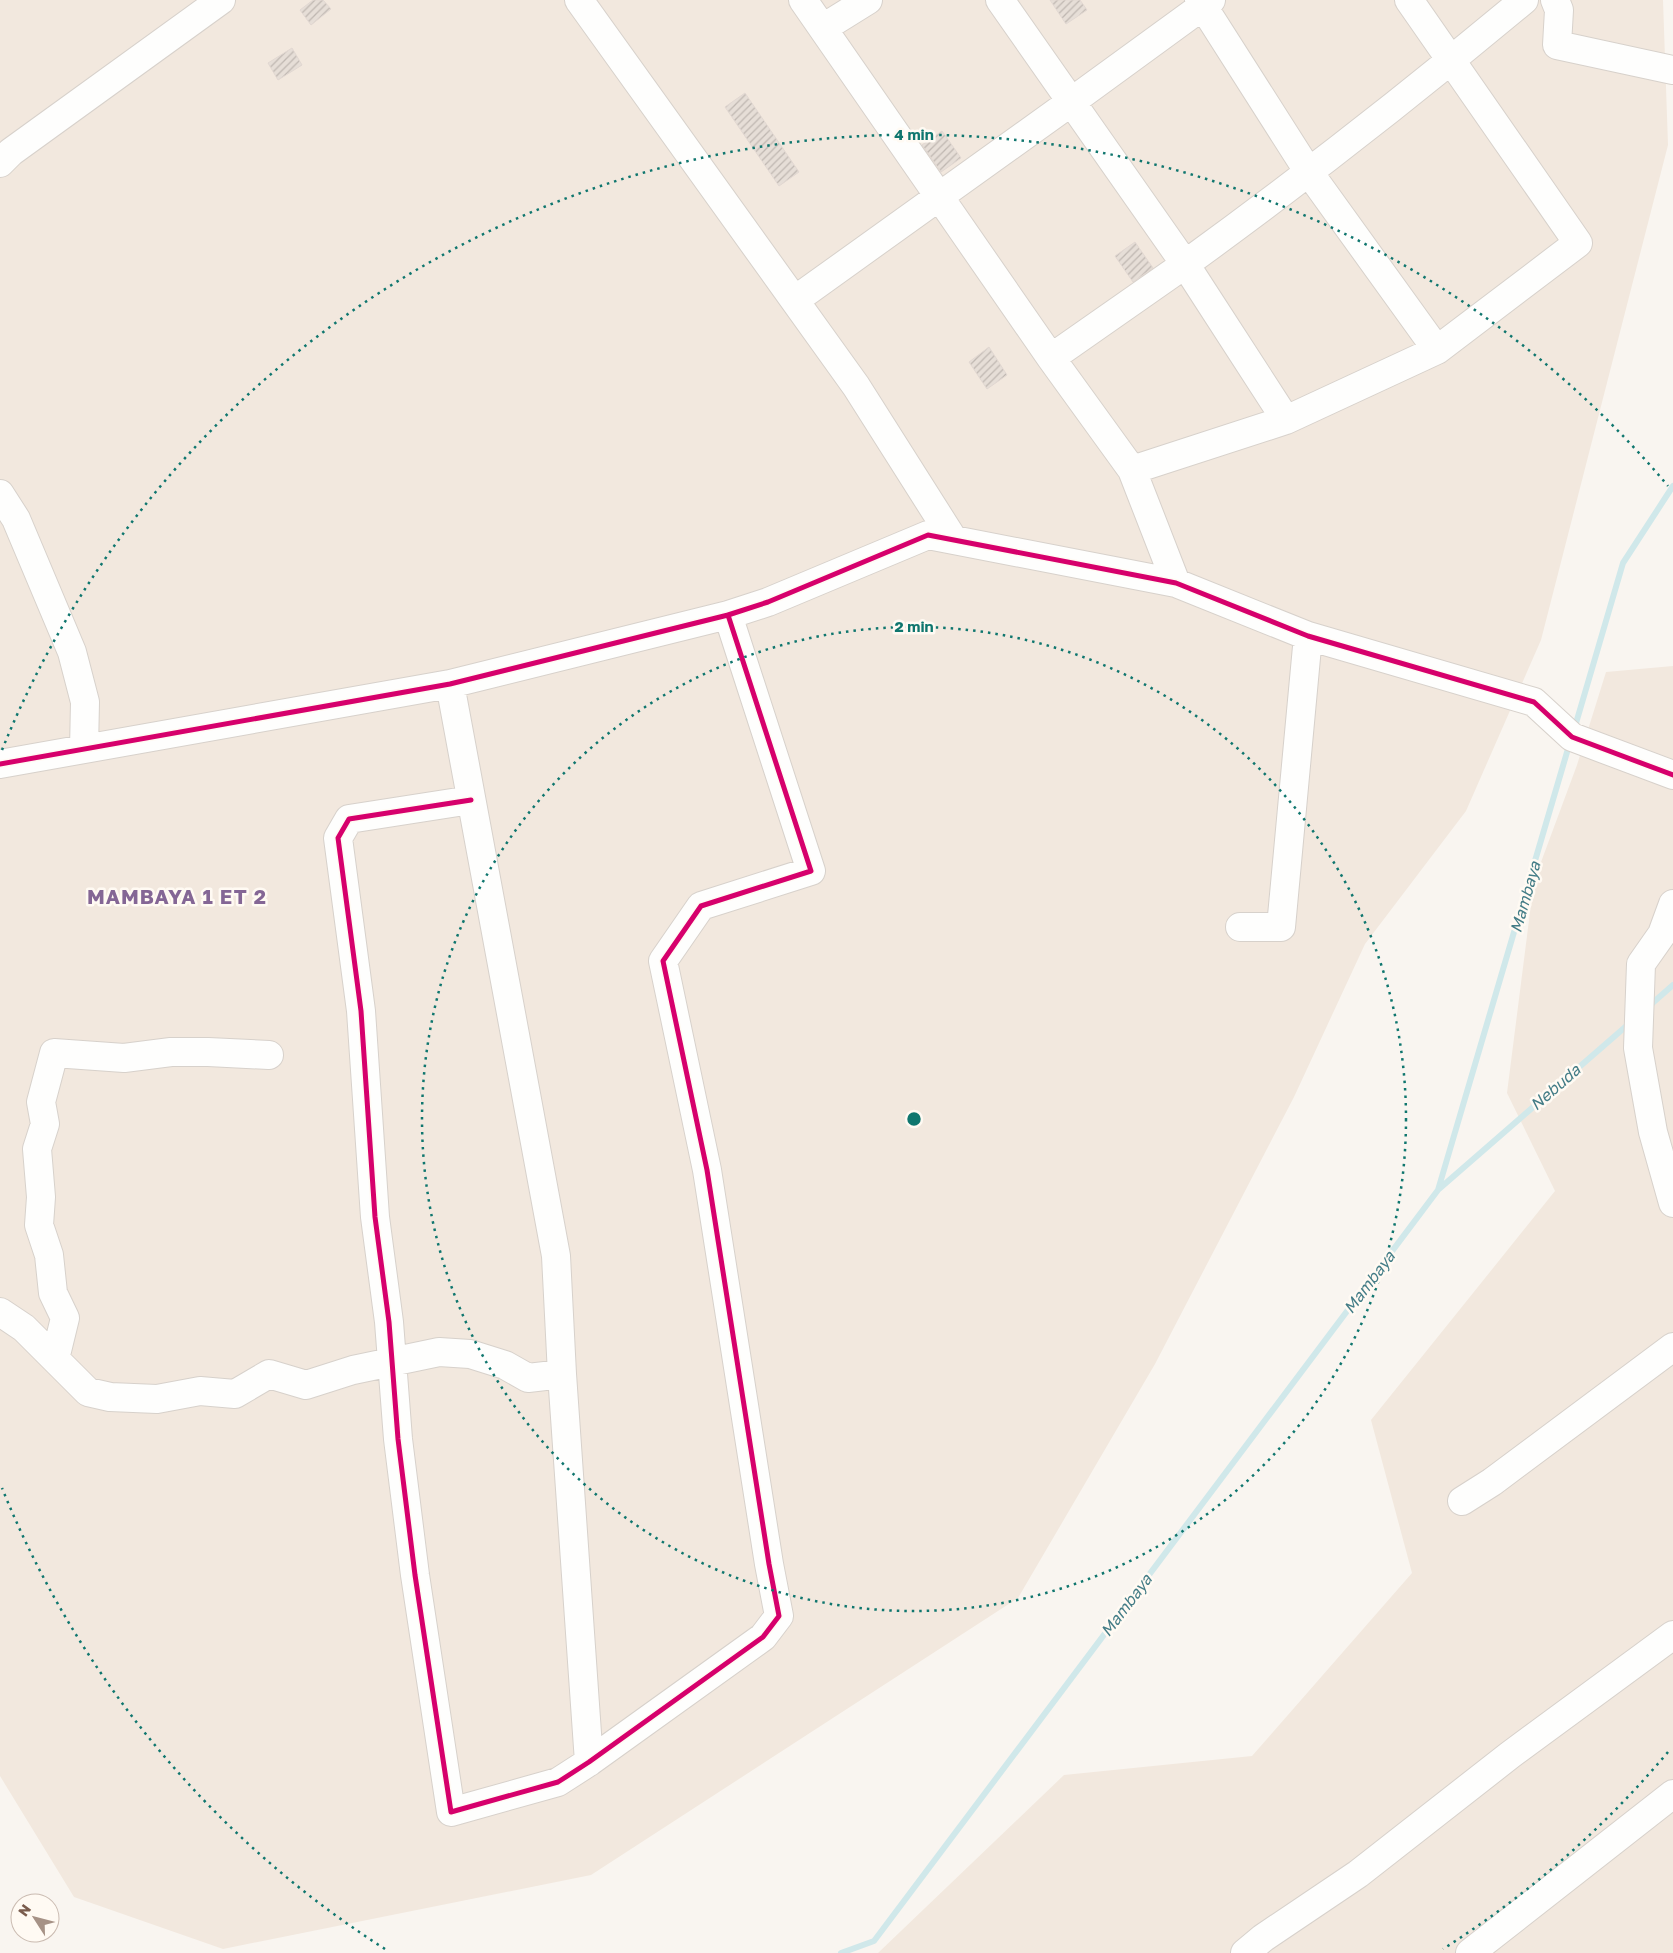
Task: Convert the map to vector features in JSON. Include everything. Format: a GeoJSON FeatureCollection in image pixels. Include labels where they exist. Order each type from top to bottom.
{"type":"FeatureCollection","features":[{"type":"Feature","properties":{"kind":"street"},"geometry":{"type":"LineString","coordinates":[[0,163],[11,152],[221,0]]}},
{"type":"Feature","properties":{"kind":"street"},"geometry":{"type":"LineString","coordinates":[[579,0],[856,386],[953,540]]}},
{"type":"Feature","properties":{"kind":"street"},"geometry":{"type":"LineString","coordinates":[[803,0],[1051,358],[1132,470],[1176,583]]}},
{"type":"Feature","properties":{"kind":"street"},"geometry":{"type":"LineString","coordinates":[[823,28],[868,0]]}},
{"type":"Feature","properties":{"kind":"street"},"geometry":{"type":"LineString","coordinates":[[1000,0],[1185,264],[1286,420]]}},
{"type":"Feature","properties":{"kind":"street"},"geometry":{"type":"LineString","coordinates":[[1132,470],[1286,420],[1437,350],[1578,243],[1408,0]]}},
{"type":"Feature","properties":{"kind":"street"},"geometry":{"type":"LineString","coordinates":[[1051,358],[1185,264],[1308,171],[1451,61],[1524,0]]}},
{"type":"Feature","properties":{"kind":"street"},"geometry":{"type":"LineString","coordinates":[[1555,0],[1559,10],[1557,45],[1673,70]]}},
{"type":"Feature","properties":{"kind":"street"},"geometry":{"type":"LineString","coordinates":[[795,300],[1071,102],[1204,2],[1308,171],[1437,350]]}},
{"type":"Feature","properties":{"kind":"street"},"geometry":{"type":"LineString","coordinates":[[0,494],[16,519],[72,652],[86,702],[84,749]]}},
{"type":"Feature","properties":{"kind":"street"},"geometry":{"type":"LineString","coordinates":[[0,764],[450,684],[728,615],[768,602],[928,535],[1176,583],[1308,636],[1534,702],[1572,737],[1673,775]]}},
{"type":"Feature","properties":{"kind":"street"},"geometry":{"type":"LineString","coordinates":[[471,800],[349,819],[338,838],[361,1011],[375,1218],[389,1322],[398,1439],[415,1576],[451,1812],[558,1782],[589,1762],[763,1637],[779,1616],[769,1564],[707,1170],[663,961],[701,906],[811,871],[728,615]]}},
{"type":"Feature","properties":{"kind":"street"},"geometry":{"type":"LineString","coordinates":[[1240,927],[1281,927],[1308,636]]}},
{"type":"Feature","properties":{"kind":"street"},"geometry":{"type":"LineString","coordinates":[[450,684],[556,1256],[562,1374],[589,1762]]}},
{"type":"Feature","properties":{"kind":"street"},"geometry":{"type":"LineString","coordinates":[[1673,904],[1668,939],[1641,964],[1638,1048],[1653,1132],[1673,1203]]}},
{"type":"Feature","properties":{"kind":"street"},"geometry":{"type":"LineString","coordinates":[[55,1359],[64,1318],[53,1293],[49,1255],[39,1225],[41,1197],[37,1149],[45,1124],[41,1102],[54,1053],[124,1058],[171,1052],[269,1055]]}},
{"type":"Feature","properties":{"kind":"street"},"geometry":{"type":"LineString","coordinates":[[0,1312],[24,1328],[88,1392],[110,1396],[157,1399],[200,1391],[235,1394],[269,1374],[306,1385],[353,1370],[439,1352],[470,1354],[505,1365],[528,1378],[562,1374]]}},
{"type":"Feature","properties":{"kind":"street"},"geometry":{"type":"LineString","coordinates":[[1462,1501],[1492,1482],[1673,1347]]}},
{"type":"Feature","properties":{"kind":"street"},"geometry":{"type":"LineString","coordinates":[[1255,1950],[1358,1874],[1510,1755],[1673,1635]]}},
{"type":"Feature","properties":{"kind":"street"},"geometry":{"type":"LineString","coordinates":[[1470,1953],[1673,1794]]}},
{"type":"Feature","properties":{"kind":"shaded area"},"geometry":{"type":"Polygon","coordinates":[[[0,0],[1663,0],[1668,145],[1541,640],[1466,811],[1365,944],[1294,1097],[1155,1364],[1018,1598],[591,1875],[223,1949],[74,1897],[0,1776],[0,0]]]}},
{"type":"Feature","properties":{"kind":"shaded area"},"geometry":{"type":"Polygon","coordinates":[[[1673,666],[1673,1953],[878,1953],[1064,1775],[1252,1756],[1412,1573],[1371,1420],[1555,1191],[1507,1093],[1534,881],[1577,765],[1606,672],[1673,666]]]}},
{"type":"Feature","properties":{"kind":"building"},"geometry":{"type":"Polygon","coordinates":[[[313,0],[323,0],[331,9],[311,25],[300,10],[313,0]]]}},
{"type":"Feature","properties":{"kind":"building"},"geometry":{"type":"Polygon","coordinates":[[[1050,0],[1080,0],[1087,10],[1066,24],[1050,0]]]}},
{"type":"Feature","properties":{"kind":"building"},"geometry":{"type":"Polygon","coordinates":[[[292,48],[302,65],[278,80],[268,63],[292,48]]]}},
{"type":"Feature","properties":{"kind":"building"},"geometry":{"type":"Polygon","coordinates":[[[745,93],[799,172],[779,186],[725,107],[745,93]]]}},
{"type":"Feature","properties":{"kind":"building"},"geometry":{"type":"Polygon","coordinates":[[[942,131],[961,158],[941,172],[922,145],[942,131]]]}},
{"type":"Feature","properties":{"kind":"building"},"geometry":{"type":"Polygon","coordinates":[[[1135,242],[1153,268],[1133,282],[1115,256],[1135,242]]]}},
{"type":"Feature","properties":{"kind":"building"},"geometry":{"type":"Polygon","coordinates":[[[989,347],[1007,375],[987,389],[969,362],[989,347]]]}},
{"type":"Feature","properties":{"kind":"waterway","name":"Mambaya"},"geometry":{"type":"LineString","coordinates":[[1574,730],[1623,563],[1673,486]]}},
{"type":"Feature","properties":{"kind":"waterway","name":"Mambaya"},"geometry":{"type":"LineString","coordinates":[[841,1953],[874,1941],[1438,1190],[1570,742]]}},
{"type":"Feature","properties":{"kind":"waterway","name":"Nebuda"},"geometry":{"type":"LineString","coordinates":[[1648,1007],[1673,985]]}},
{"type":"Feature","properties":{"kind":"waterway","name":"Nebuda"},"geometry":{"type":"LineString","coordinates":[[1439,1189],[1631,1022]]}},
{"type":"Feature","properties":{"kind":"cycle path"},"geometry":{"type":"LineString","coordinates":[[0,764],[450,684],[728,615],[768,602],[928,535],[1176,583],[1308,636],[1534,702],[1572,737],[1673,775]]}},
{"type":"Feature","properties":{"kind":"cycle path"},"geometry":{"type":"LineString","coordinates":[[471,800],[349,819],[338,838],[361,1011],[375,1217],[389,1322],[398,1439],[415,1575],[451,1812],[558,1782],[589,1762],[763,1637],[779,1616],[769,1564],[707,1170],[663,961],[701,906],[811,871],[728,615]]}},
{"type":"Feature","properties":{"kind":"district","name":"MAMBAYA 1 ET 2"},"geometry":{"type":"Point","coordinates":[177,896]}}]}
